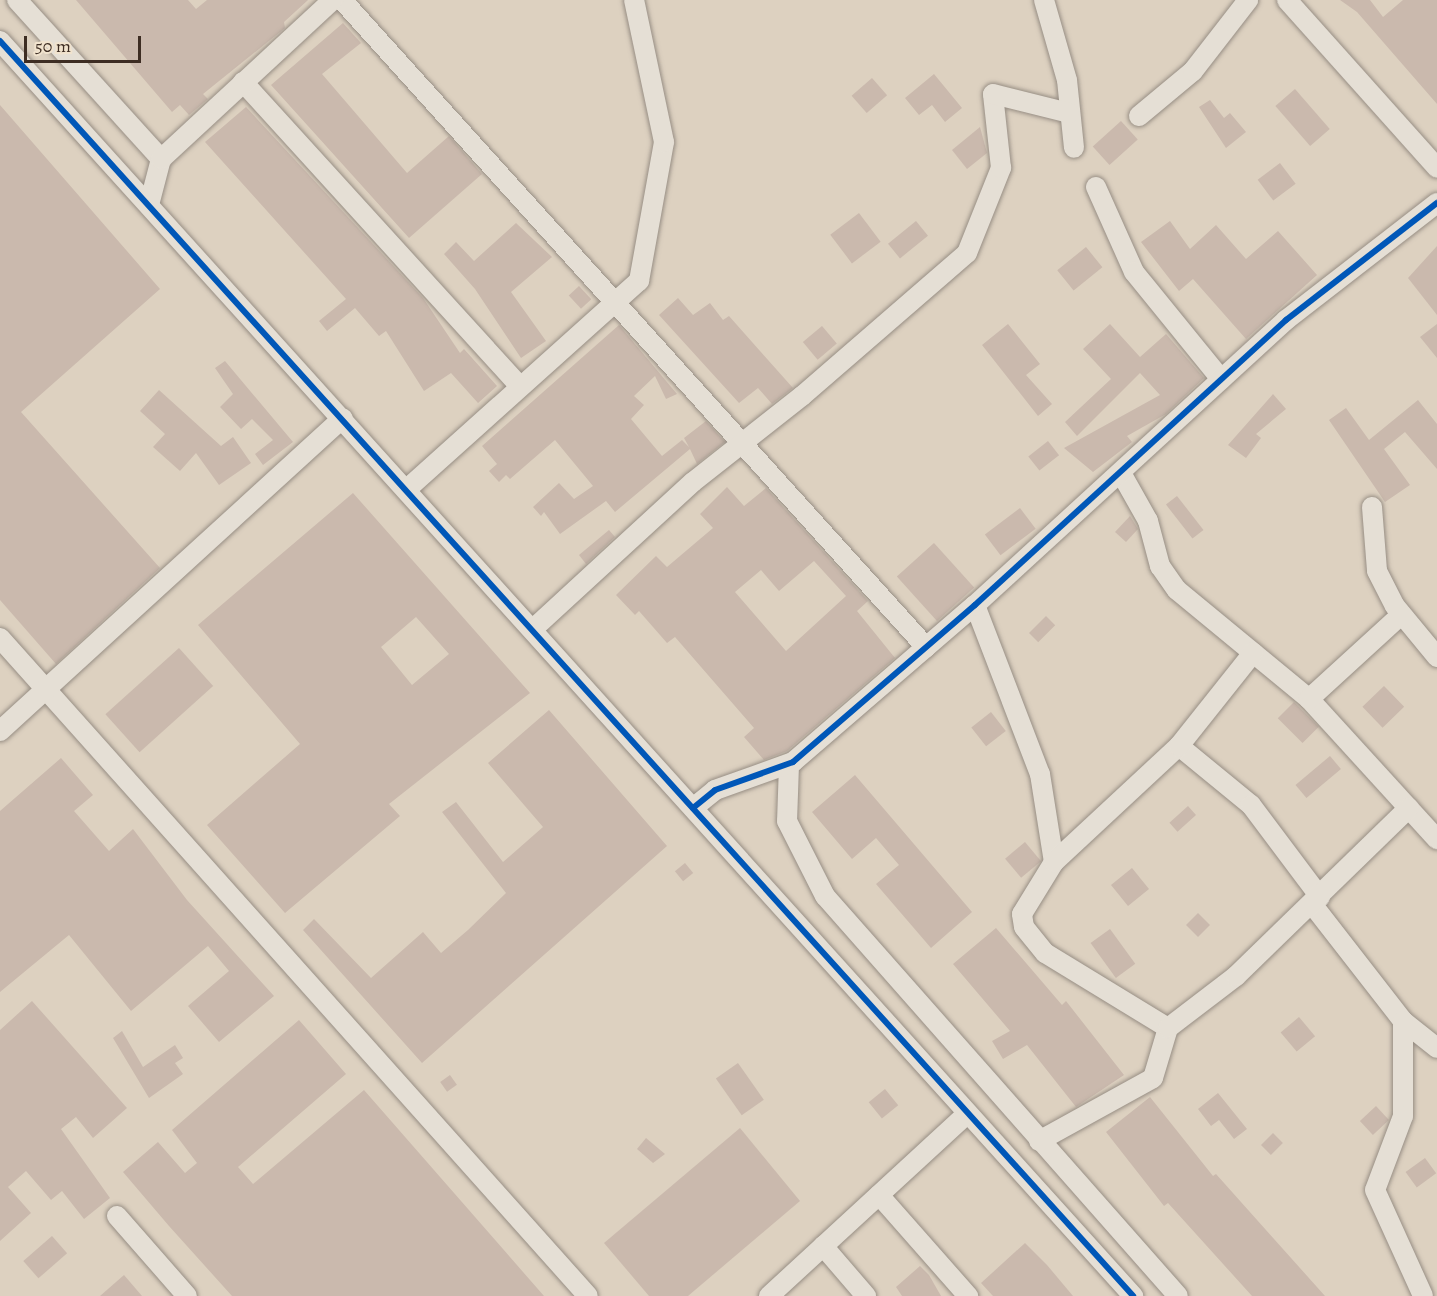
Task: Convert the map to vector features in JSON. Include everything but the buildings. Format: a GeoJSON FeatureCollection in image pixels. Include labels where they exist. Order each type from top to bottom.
{"type":"FeatureCollection","features":[{"type":"Feature","properties":{"kind":"street"},"geometry":{"type":"LineString","coordinates":[[149,205],[160,159],[333,0]]}},
{"type":"Feature","properties":{"kind":"street"},"geometry":{"type":"LineString","coordinates":[[342,0],[926,648]]}},
{"type":"Feature","properties":{"kind":"street"},"geometry":{"type":"LineString","coordinates":[[407,489],[639,281],[664,142],[634,0]]}},
{"type":"Feature","properties":{"kind":"street"},"geometry":{"type":"LineString","coordinates":[[1044,0],[1067,80],[1074,148]]}},
{"type":"Feature","properties":{"kind":"street"},"geometry":{"type":"LineString","coordinates":[[1139,116],[1193,71],[1248,0]]}},
{"type":"Feature","properties":{"kind":"street"},"geometry":{"type":"LineString","coordinates":[[1287,0],[1437,168]]}},
{"type":"Feature","properties":{"kind":"street"},"geometry":{"type":"LineString","coordinates":[[28,4],[160,159]]}},
{"type":"Feature","properties":{"kind":"street"},"geometry":{"type":"LineString","coordinates":[[0,41],[407,489],[965,1116],[1133,1296]]}},
{"type":"Feature","properties":{"kind":"street"},"geometry":{"type":"LineString","coordinates":[[243,82],[520,386]]}},
{"type":"Feature","properties":{"kind":"street"},"geometry":{"type":"LineString","coordinates":[[532,629],[742,443],[967,253],[1001,168],[993,94],[1069,113]]}},
{"type":"Feature","properties":{"kind":"street"},"geometry":{"type":"LineString","coordinates":[[1096,187],[1134,273],[1221,379]]}},
{"type":"Feature","properties":{"kind":"street"},"geometry":{"type":"LineString","coordinates":[[693,808],[715,790],[789,765],[975,605],[1286,320],[1437,203]]}},
{"type":"Feature","properties":{"kind":"street"},"geometry":{"type":"LineString","coordinates":[[0,731],[343,418]]}},
{"type":"Feature","properties":{"kind":"street"},"geometry":{"type":"LineString","coordinates":[[1121,473],[1148,521],[1160,566],[1201,613],[1309,699],[1437,839]]}},
{"type":"Feature","properties":{"kind":"street"},"geometry":{"type":"LineString","coordinates":[[1372,507],[1373,557],[1401,615],[1437,657]]}},
{"type":"Feature","properties":{"kind":"street"},"geometry":{"type":"LineString","coordinates":[[975,605],[1040,774],[1054,862]]}},
{"type":"Feature","properties":{"kind":"street"},"geometry":{"type":"LineString","coordinates":[[1309,699],[1401,615]]}},
{"type":"Feature","properties":{"kind":"street"},"geometry":{"type":"LineString","coordinates":[[0,638],[588,1296]]}},
{"type":"Feature","properties":{"kind":"street"},"geometry":{"type":"LineString","coordinates":[[1168,1028],[1032,941],[1022,914],[1054,862],[1179,746],[1254,653]]}},
{"type":"Feature","properties":{"kind":"street"},"geometry":{"type":"LineString","coordinates":[[1179,746],[1251,805],[1316,901],[1403,1021],[1437,1048]]}},
{"type":"Feature","properties":{"kind":"street"},"geometry":{"type":"LineString","coordinates":[[789,765],[788,821],[825,896],[1178,1296]]}},
{"type":"Feature","properties":{"kind":"street"},"geometry":{"type":"LineString","coordinates":[[1039,1141],[1153,1078],[1168,1028],[1236,976],[1316,901],[1408,808]]}},
{"type":"Feature","properties":{"kind":"street"},"geometry":{"type":"LineString","coordinates":[[1403,1021],[1403,1116],[1375,1190],[1423,1296]]}},
{"type":"Feature","properties":{"kind":"street"},"geometry":{"type":"LineString","coordinates":[[769,1296],[965,1116]]}},
{"type":"Feature","properties":{"kind":"street"},"geometry":{"type":"LineString","coordinates":[[879,1195],[968,1296]]}},
{"type":"Feature","properties":{"kind":"street"},"geometry":{"type":"LineString","coordinates":[[117,1216],[187,1296]]}},
{"type":"Feature","properties":{"kind":"street"},"geometry":{"type":"LineString","coordinates":[[822,1246],[866,1296]]}},
{"type":"Feature","properties":{"kind":"cycle path"},"geometry":{"type":"LineString","coordinates":[[0,41],[1133,1296]]}},
{"type":"Feature","properties":{"kind":"cycle path"},"geometry":{"type":"LineString","coordinates":[[693,808],[715,790],[793,762],[975,605],[1286,320],[1437,203]]}}]}
